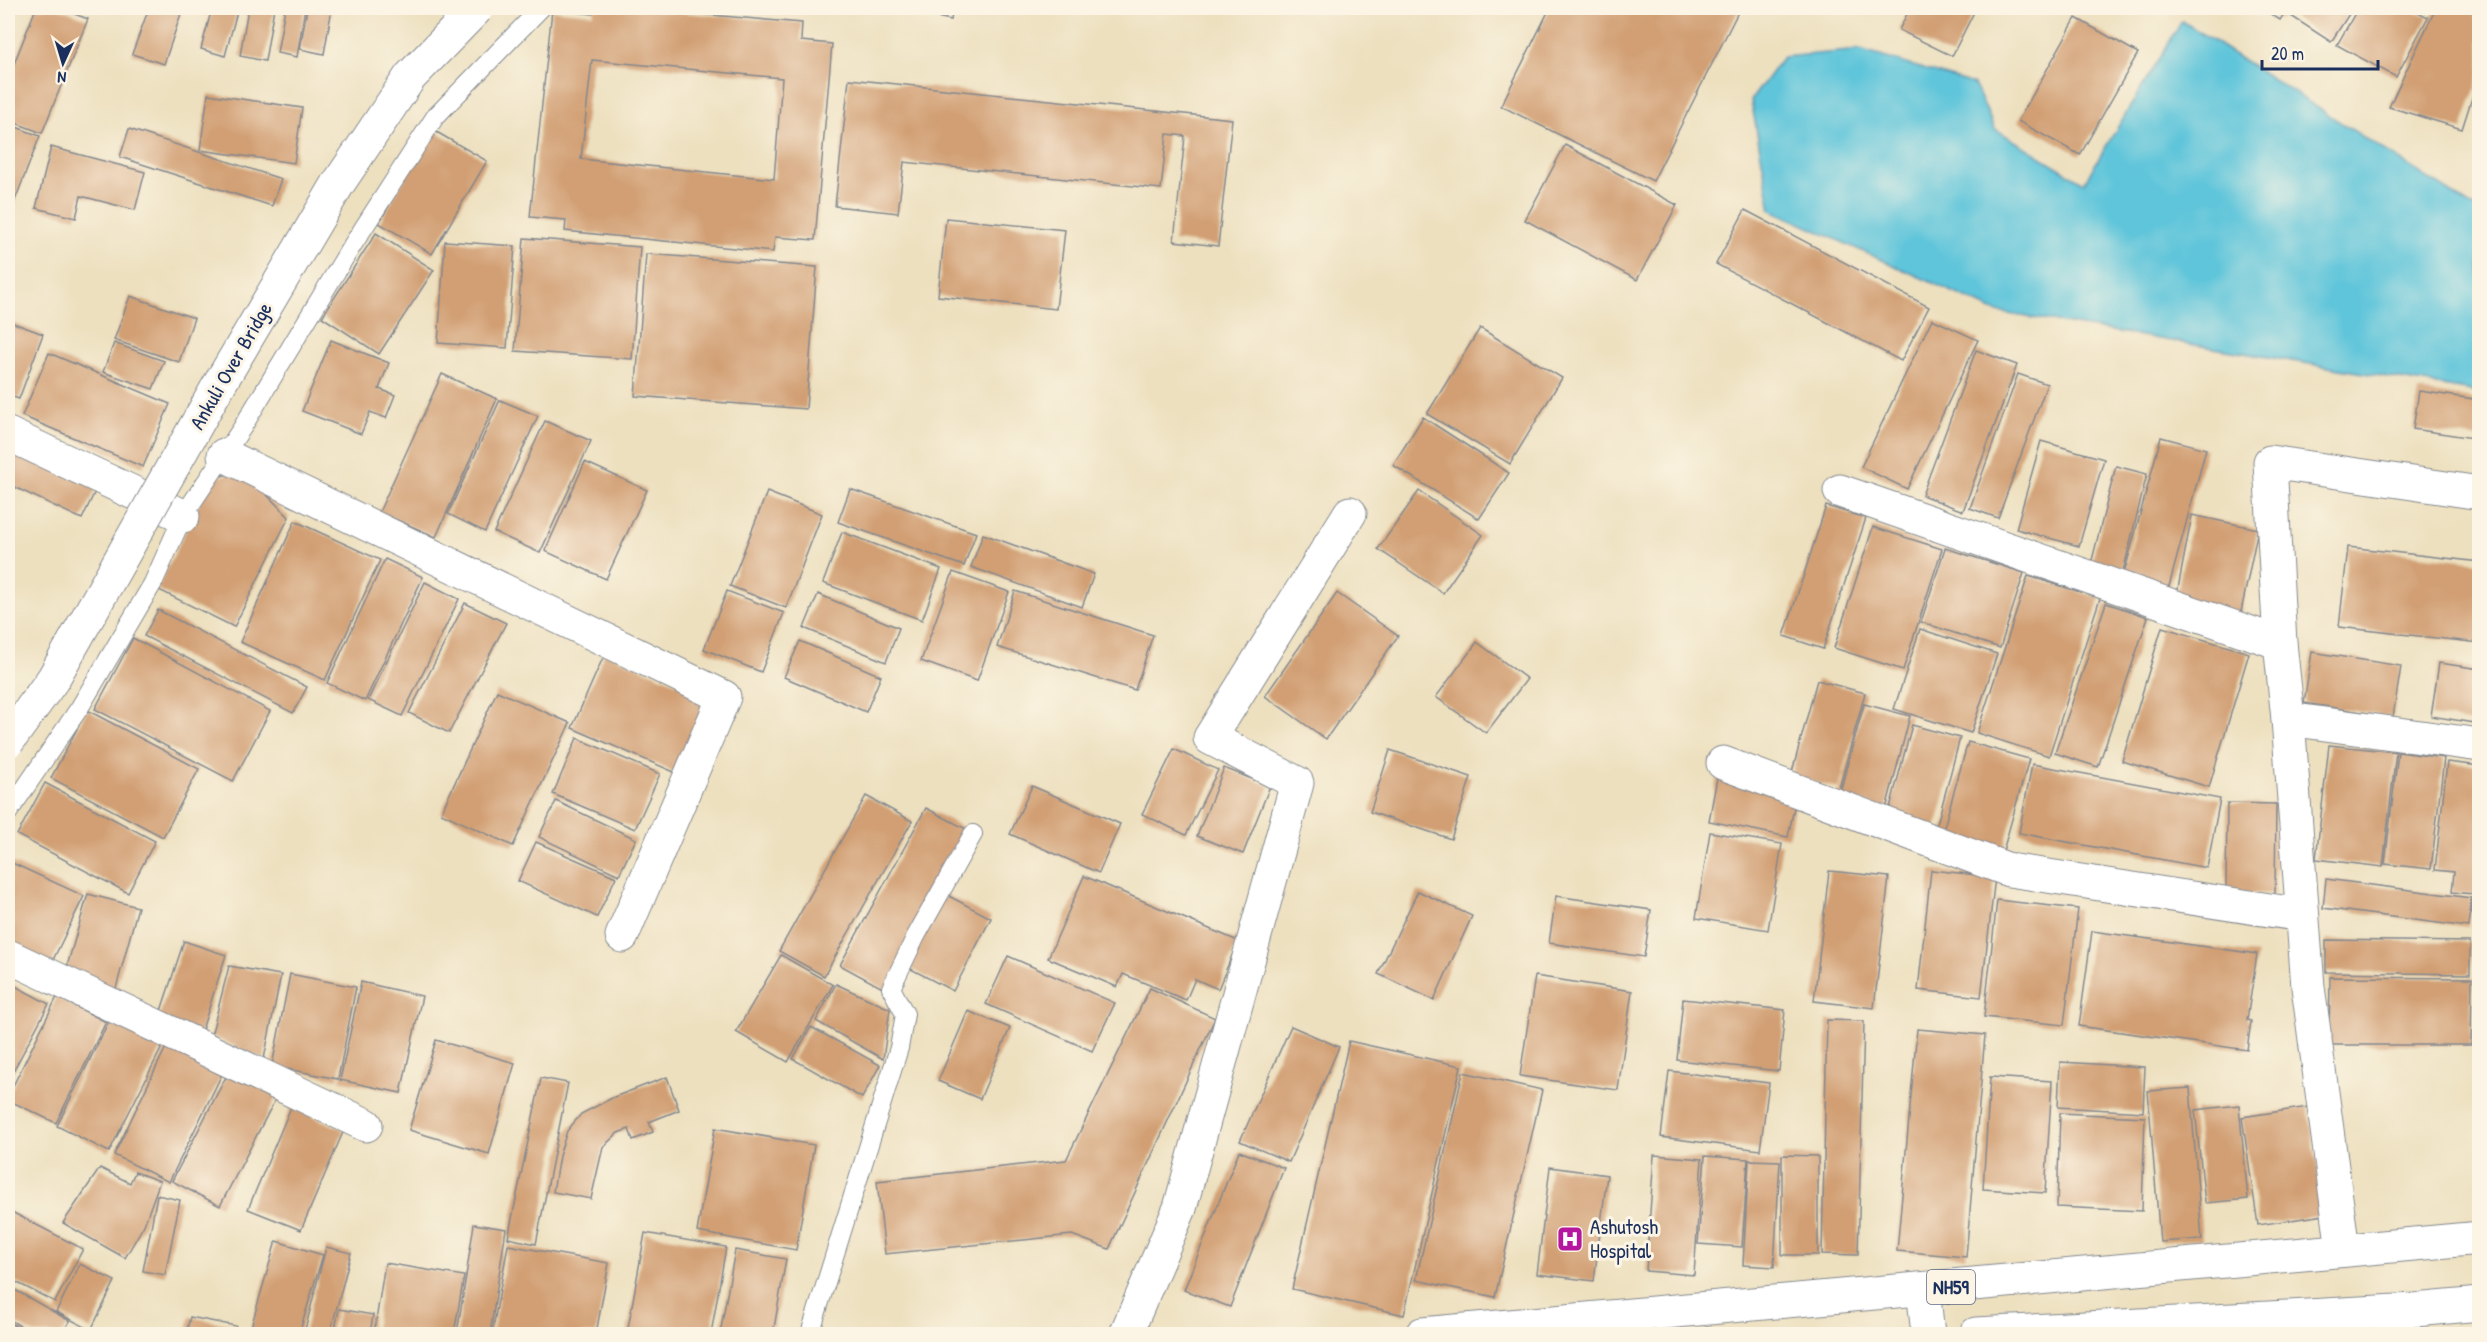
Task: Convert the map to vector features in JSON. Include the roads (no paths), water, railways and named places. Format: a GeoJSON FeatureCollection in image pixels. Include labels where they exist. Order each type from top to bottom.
{"type":"FeatureCollection","features":[{"type":"Feature","properties":{"kind":"main road","name":"Ankuli Over Bridge"},"geometry":{"type":"LineString","coordinates":[[8,741],[53,679],[216,390],[338,184],[410,77],[477,8]]}},
{"type":"Feature","properties":{"kind":"main road"},"geometry":{"type":"LineString","coordinates":[[8,434],[183,516]]}},
{"type":"Feature","properties":{"kind":"main road"},"geometry":{"type":"LineString","coordinates":[[224,454],[724,697],[622,936]]}},
{"type":"Feature","properties":{"kind":"main road"},"geometry":{"type":"LineString","coordinates":[[2343,1250],[2308,987],[2288,718],[2280,643],[2270,462],[2480,493]]}},
{"type":"Feature","properties":{"kind":"main road"},"geometry":{"type":"LineString","coordinates":[[1840,491],[2280,643]]}},
{"type":"Feature","properties":{"kind":"main road"},"geometry":{"type":"LineString","coordinates":[[1126,1335],[1180,1208],[1297,783],[1210,738],[1350,513]]}},
{"type":"Feature","properties":{"kind":"main road"},"geometry":{"type":"LineString","coordinates":[[2288,718],[2480,745]]}},
{"type":"Feature","properties":{"kind":"main road"},"geometry":{"type":"LineString","coordinates":[[1723,763],[2009,870],[2302,915]]}},
{"type":"Feature","properties":{"kind":"main road"},"geometry":{"type":"LineString","coordinates":[[8,956],[366,1125]]}},
{"type":"Feature","properties":{"kind":"main road","name":"NH59"},"geometry":{"type":"LineString","coordinates":[[1422,1335],[2480,1238]]}},
{"type":"Feature","properties":{"kind":"main road"},"geometry":{"type":"LineString","coordinates":[[1923,1289],[1928,1335]]}},
{"type":"Feature","properties":{"kind":"main road"},"geometry":{"type":"LineString","coordinates":[[1976,1335],[2415,1310],[2480,1304]]}},
{"type":"Feature","properties":{"kind":"lane"},"geometry":{"type":"LineString","coordinates":[[8,813],[68,725],[111,656],[153,583],[183,516],[435,117],[541,8]]}},
{"type":"Feature","properties":{"kind":"lane"},"geometry":{"type":"LineString","coordinates":[[810,1335],[899,1048],[905,1014],[891,988],[916,936],[973,834]]}},
{"type":"Feature","properties":{"kind":"water"},"geometry":{"type":"Polygon","coordinates":[[[2182,21],[2479,211],[2479,392],[1997,312],[1771,210],[1751,100],[1783,57],[1860,50],[1974,84],[1995,129],[2084,183],[2182,21]]]}},
{"type":"Feature","properties":{"kind":"place","name":"Ashutosh Hospital"},"geometry":{"type":"Point","coordinates":[1570,1239]}}]}
